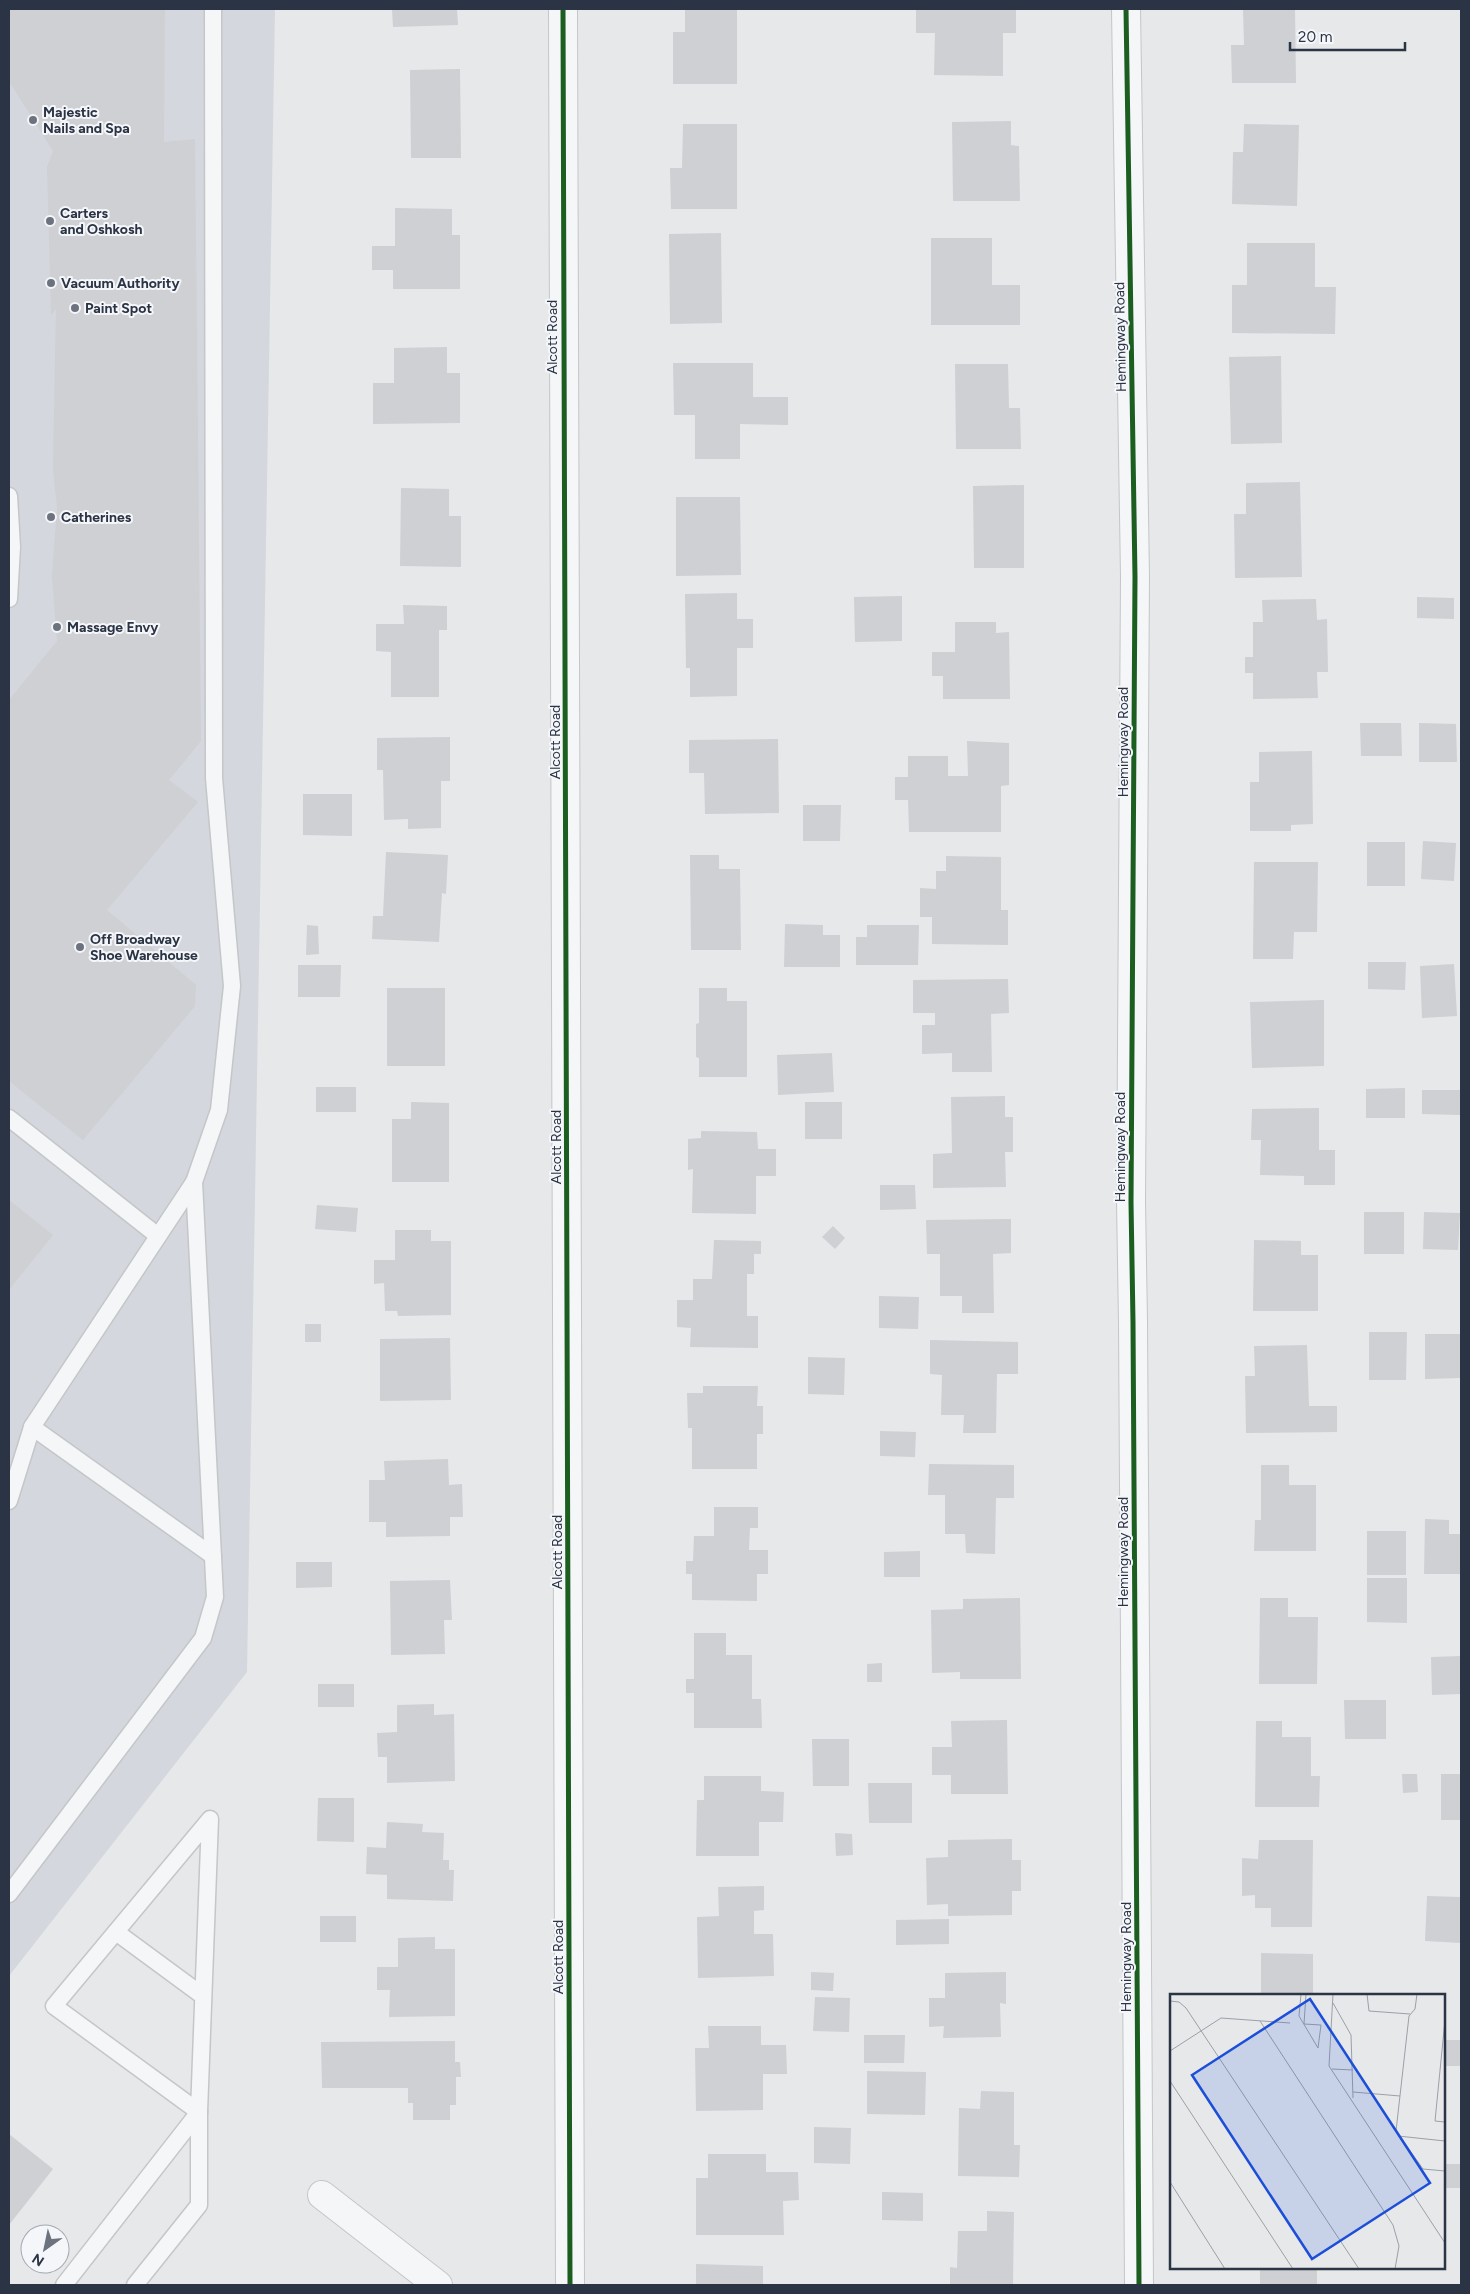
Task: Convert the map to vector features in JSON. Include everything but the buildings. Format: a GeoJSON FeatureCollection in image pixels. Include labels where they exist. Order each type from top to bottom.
{"type":"FeatureCollection","features":[{"type":"Feature","properties":{"kind":"street","name":"Alcott Road"},"geometry":{"type":"LineString","coordinates":[[563,9],[570,2285]]}},
{"type":"Feature","properties":{"kind":"street","name":"Hemingway Road"},"geometry":{"type":"LineString","coordinates":[[1126,9],[1135,577],[1130,1202],[1133,1322],[1139,2285]]}},
{"type":"Feature","properties":{"kind":"street"},"geometry":{"type":"LineString","coordinates":[[322,2195],[438,2285]]}},
{"type":"Feature","properties":{"kind":"lane"},"geometry":{"type":"LineString","coordinates":[[9,1501],[32,1428],[194,1182],[219,1110],[232,986],[214,778],[213,9]]}},
{"type":"Feature","properties":{"kind":"lane"},"geometry":{"type":"LineString","coordinates":[[9,496],[12,547],[9,591]]}},
{"type":"Feature","properties":{"kind":"lane"},"geometry":{"type":"LineString","coordinates":[[9,1118],[158,1236]]}},
{"type":"Feature","properties":{"kind":"lane"},"geometry":{"type":"LineString","coordinates":[[9,1894],[203,1638],[215,1597],[194,1182]]}},
{"type":"Feature","properties":{"kind":"lane"},"geometry":{"type":"LineString","coordinates":[[32,1428],[213,1556]]}},
{"type":"Feature","properties":{"kind":"lane"},"geometry":{"type":"LineString","coordinates":[[136,2285],[199,2205],[199,2112],[210,1819],[54,2006],[199,2112]]}},
{"type":"Feature","properties":{"kind":"lane"},"geometry":{"type":"LineString","coordinates":[[116,1932],[203,1996]]}},
{"type":"Feature","properties":{"kind":"lane"},"geometry":{"type":"LineString","coordinates":[[64,2285],[199,2112]]}},
{"type":"Feature","properties":{"kind":"shaded area"},"geometry":{"type":"Polygon","coordinates":[[[9,9],[275,9],[247,1672],[9,1976],[9,9]]]}},
{"type":"Feature","properties":{"kind":"cycle path"},"geometry":{"type":"LineString","coordinates":[[563,9],[570,2285]]}},
{"type":"Feature","properties":{"kind":"cycle path"},"geometry":{"type":"LineString","coordinates":[[1126,9],[1135,577],[1131,1202],[1139,2285]]}},
{"type":"Feature","properties":{"kind":"place","name":"Majestic Nails and Spa"},"geometry":{"type":"Point","coordinates":[33,120]}},
{"type":"Feature","properties":{"kind":"place","name":"Carters and Oshkosh"},"geometry":{"type":"Point","coordinates":[50,221]}},
{"type":"Feature","properties":{"kind":"place","name":"Vacuum Authority"},"geometry":{"type":"Point","coordinates":[51,283]}},
{"type":"Feature","properties":{"kind":"place","name":"Paint Spot"},"geometry":{"type":"Point","coordinates":[75,308]}},
{"type":"Feature","properties":{"kind":"place","name":"Catherines"},"geometry":{"type":"Point","coordinates":[51,517]}},
{"type":"Feature","properties":{"kind":"place","name":"Massage Envy"},"geometry":{"type":"Point","coordinates":[57,627]}},
{"type":"Feature","properties":{"kind":"place","name":"Off Broadway Shoe Warehouse"},"geometry":{"type":"Point","coordinates":[80,947]}}]}
